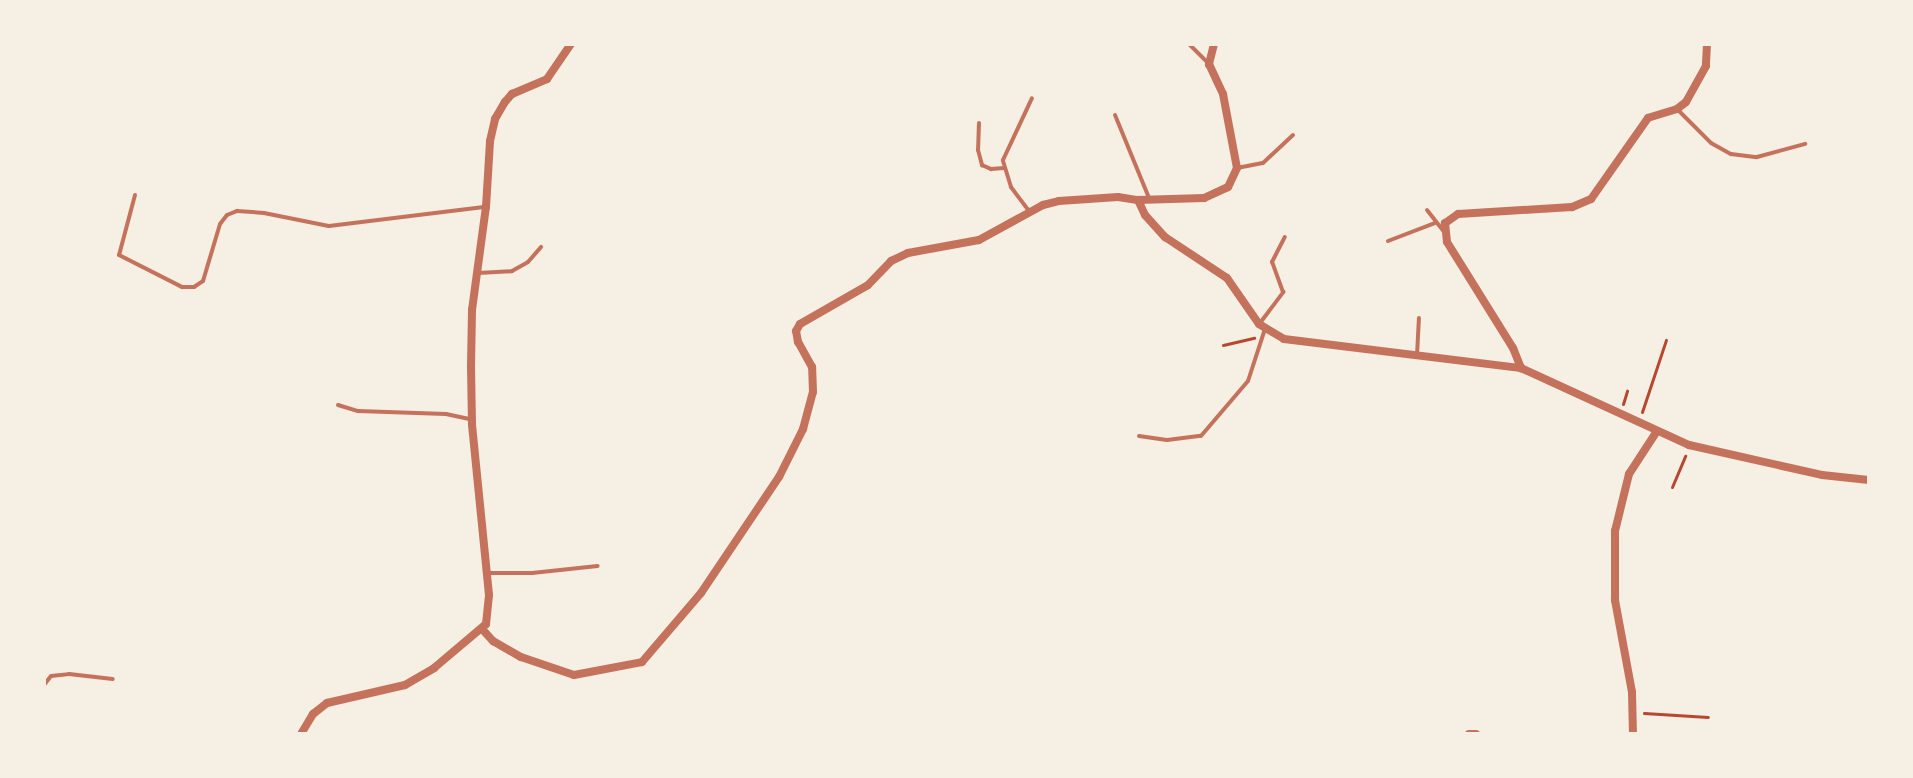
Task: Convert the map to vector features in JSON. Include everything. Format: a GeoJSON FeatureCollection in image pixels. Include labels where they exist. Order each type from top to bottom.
{"type":"FeatureCollection","features":[{"type":"Feature","properties":{"kind":"street"},"geometry":{"type":"LineString","coordinates":[[301,734],[313,714],[327,703],[405,685],[434,668],[483,630],[488,615],[487,573],[472,420],[472,310],[495,119],[512,94],[547,79],[571,44]]}},
{"type":"Feature","properties":{"kind":"street"},"geometry":{"type":"LineString","coordinates":[[483,630],[493,641],[521,657],[574,675],[642,662],[701,593],[779,477],[803,429],[813,392],[812,367],[798,342],[796,331],[800,324],[868,285],[891,261],[908,253],[979,240],[1059,201],[1118,197],[1138,200],[1204,198],[1221,192],[1237,168],[1223,94],[1209,64],[1214,44]]}},
{"type":"Feature","properties":{"kind":"street"},"geometry":{"type":"LineString","coordinates":[[1521,368],[1521,361],[1444,232],[1450,217],[1582,204],[1598,191],[1648,118],[1677,109],[1686,102],[1706,66],[1707,44]]}},
{"type":"Feature","properties":{"kind":"street"},"geometry":{"type":"LineString","coordinates":[[1138,200],[1145,215],[1165,237],[1227,278],[1262,331],[1284,339],[1521,368],[1689,445],[1822,475],[1869,480]]}},
{"type":"Feature","properties":{"kind":"street"},"geometry":{"type":"LineString","coordinates":[[1633,734],[1632,692],[1615,600],[1615,531],[1629,474],[1657,431]]}},
{"type":"Feature","properties":{"kind":"street"},"geometry":{"type":"LineString","coordinates":[[1469,734],[1476,734]]}},
{"type":"Feature","properties":{"kind":"lane"},"geometry":{"type":"LineString","coordinates":[[1189,44],[1209,64]]}},
{"type":"Feature","properties":{"kind":"lane"},"geometry":{"type":"LineString","coordinates":[[1031,213],[1018,198],[1004,168],[1005,152],[1032,98]]}},
{"type":"Feature","properties":{"kind":"lane"},"geometry":{"type":"LineString","coordinates":[[1677,109],[1711,143],[1731,154],[1757,157],[1805,144]]}},
{"type":"Feature","properties":{"kind":"lane"},"geometry":{"type":"LineString","coordinates":[[1115,115],[1150,200]]}},
{"type":"Feature","properties":{"kind":"lane"},"geometry":{"type":"LineString","coordinates":[[979,123],[978,150],[982,165],[991,169],[1004,168]]}},
{"type":"Feature","properties":{"kind":"lane"},"geometry":{"type":"LineString","coordinates":[[1237,168],[1263,163],[1280,151],[1293,135]]}},
{"type":"Feature","properties":{"kind":"lane"},"geometry":{"type":"LineString","coordinates":[[135,195],[119,255],[182,287],[194,287],[203,281],[220,224],[227,215],[237,211],[329,226],[486,207]]}},
{"type":"Feature","properties":{"kind":"lane"},"geometry":{"type":"LineString","coordinates":[[1427,210],[1444,232]]}},
{"type":"Feature","properties":{"kind":"lane"},"geometry":{"type":"LineString","coordinates":[[1388,241],[1435,223]]}},
{"type":"Feature","properties":{"kind":"lane"},"geometry":{"type":"LineString","coordinates":[[1139,436],[1167,440],[1201,436],[1248,381],[1262,331],[1283,292],[1272,262],[1285,237]]}},
{"type":"Feature","properties":{"kind":"lane"},"geometry":{"type":"LineString","coordinates":[[476,274],[512,271],[528,262],[541,247]]}},
{"type":"Feature","properties":{"kind":"lane"},"geometry":{"type":"LineString","coordinates":[[1417,357],[1419,318]]}},
{"type":"Feature","properties":{"kind":"lane"},"geometry":{"type":"LineString","coordinates":[[338,405],[358,411],[446,414],[472,420]]}},
{"type":"Feature","properties":{"kind":"lane"},"geometry":{"type":"LineString","coordinates":[[487,573],[532,573],[598,566]]}},
{"type":"Feature","properties":{"kind":"lane"},"geometry":{"type":"LineString","coordinates":[[44,685],[51,676],[69,674],[113,679]]}},
{"type":"Feature","properties":{"kind":"path"},"geometry":{"type":"LineString","coordinates":[[1223,345],[1262,331]]}},
{"type":"Feature","properties":{"kind":"path"},"geometry":{"type":"LineString","coordinates":[[1639,424],[1666,340]]}},
{"type":"Feature","properties":{"kind":"path"},"geometry":{"type":"LineString","coordinates":[[1672,487],[1689,445]]}},
{"type":"Feature","properties":{"kind":"path"},"geometry":{"type":"LineString","coordinates":[[1632,712],[1708,717]]}}]}
